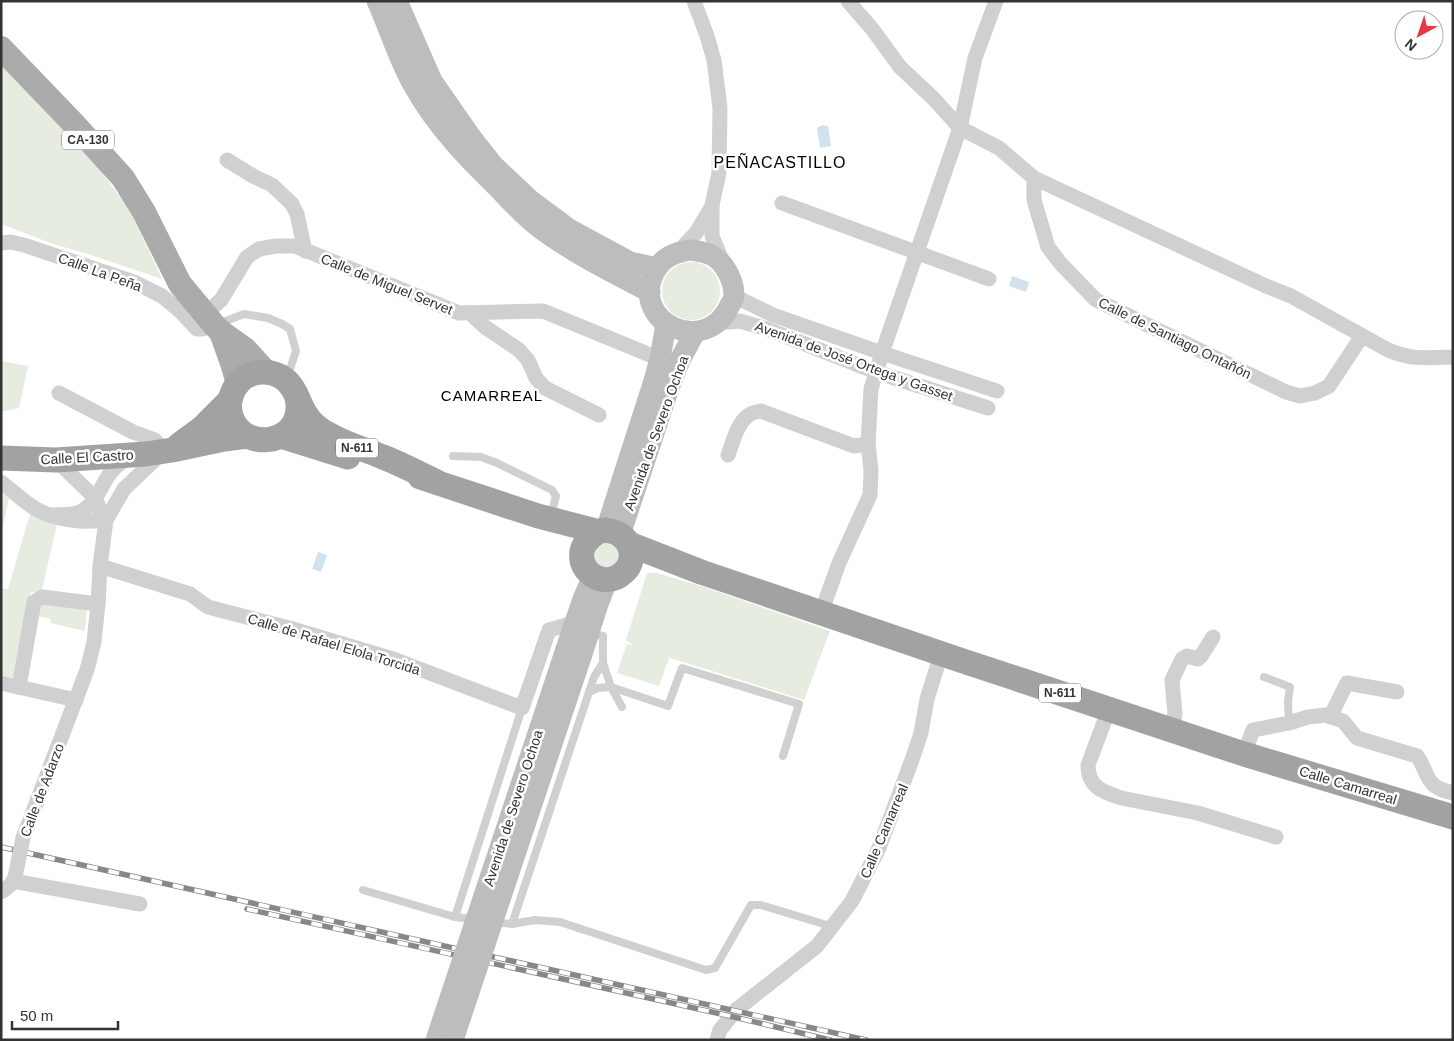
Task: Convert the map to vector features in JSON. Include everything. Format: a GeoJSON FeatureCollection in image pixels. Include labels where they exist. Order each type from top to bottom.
{"type":"FeatureCollection","features":[{"type":"Feature","properties":{"kind":"highway"},"geometry":{"type":"LineString","coordinates":[[160,452],[202,428],[246,377],[256,373],[282,382],[298,406],[296,418],[290,428],[281,436]]}},
{"type":"Feature","properties":{"kind":"highway","name":"N-611"},"geometry":{"type":"LineString","coordinates":[[282,382],[306,416],[329,435],[355,448],[382,456],[435,481]]}},
{"type":"Feature","properties":{"kind":"highway"},"geometry":{"type":"LineString","coordinates":[[234,392],[230,411],[233,421],[239,430],[247,436]]}},
{"type":"Feature","properties":{"kind":"highway","name":"N-611"},"geometry":{"type":"LineString","coordinates":[[160,452],[224,438],[247,436],[258,440],[270,440],[281,436],[370,464],[435,481],[549,519],[613,535],[670,561]]}},
{"type":"Feature","properties":{"kind":"highway","name":"Calle El Castro"},"geometry":{"type":"LineString","coordinates":[[1,458],[56,460],[160,452]]}},
{"type":"Feature","properties":{"kind":"highway","name":"N-611"},"geometry":{"type":"LineString","coordinates":[[549,519],[582,552],[582,561],[586,570],[609,575],[670,561]]}},
{"type":"Feature","properties":{"kind":"highway"},"geometry":{"type":"LineString","coordinates":[[582,552],[585,543],[613,535],[632,557],[609,575]]}},
{"type":"Feature","properties":{"kind":"highway","name":"Calle Camarreal"},"geometry":{"type":"LineString","coordinates":[[670,561],[941,654],[1244,754],[1453,817]]}},
{"type":"Feature","properties":{"kind":"main road"},"geometry":{"type":"LineString","coordinates":[[377,1],[415,88],[444,131],[480,171],[540,228],[586,258],[650,292]]}},
{"type":"Feature","properties":{"kind":"main road"},"geometry":{"type":"LineString","coordinates":[[397,1],[432,81],[471,137],[493,164],[530,200],[569,229],[630,262],[657,268]]}},
{"type":"Feature","properties":{"kind":"main road","name":"CA-130"},"geometry":{"type":"LineString","coordinates":[[1,48],[74,124],[122,178],[144,212],[178,282],[214,324],[282,382]]}},
{"type":"Feature","properties":{"kind":"main road"},"geometry":{"type":"LineString","coordinates":[[679,251],[703,251],[714,257],[724,265],[731,281],[734,296],[727,312],[718,323],[708,329],[695,332],[680,331],[666,324],[654,309],[650,292],[651,279],[657,268],[666,258],[679,251]]}},
{"type":"Feature","properties":{"kind":"main road","name":"CA-130"},"geometry":{"type":"LineString","coordinates":[[214,324],[233,366],[234,392]]}},
{"type":"Feature","properties":{"kind":"main road","name":"Avenida de Severo Ochoa"},"geometry":{"type":"LineString","coordinates":[[613,535],[617,498],[660,359],[666,324]]}},
{"type":"Feature","properties":{"kind":"main road","name":"Avenida de Severo Ochoa"},"geometry":{"type":"LineString","coordinates":[[613,535],[680,360],[695,332]]}},
{"type":"Feature","properties":{"kind":"main road","name":"Avenida de Severo Ochoa"},"geometry":{"type":"LineString","coordinates":[[453,1040],[581,628],[609,575]]}},
{"type":"Feature","properties":{"kind":"main road","name":"Avenida de Severo Ochoa"},"geometry":{"type":"LineString","coordinates":[[436,1040],[573,654]]}},
{"type":"Feature","properties":{"kind":"street"},"geometry":{"type":"LineString","coordinates":[[694,1],[714,60],[720,108],[718,173],[712,205],[712,236],[724,265]]}},
{"type":"Feature","properties":{"kind":"street"},"geometry":{"type":"LineString","coordinates":[[848,1],[873,30],[900,68],[960,128],[999,148],[1034,178],[1291,296],[1362,336],[1403,356],[1436,359],[1453,358]]}},
{"type":"Feature","properties":{"kind":"street"},"geometry":{"type":"LineString","coordinates":[[821,613],[839,564],[870,494],[871,470],[868,444],[871,389],[960,128],[974,58],[996,1]]}},
{"type":"Feature","properties":{"kind":"street","name":"Calle de Miguel Servet"},"geometry":{"type":"LineString","coordinates":[[227,160],[272,185],[292,204],[297,214],[305,251]]}},
{"type":"Feature","properties":{"kind":"street","name":"Calle de Santiago Ontañón"},"geometry":{"type":"LineString","coordinates":[[1034,178],[1034,200],[1048,247],[1061,264],[1096,300],[1277,388],[1300,396],[1315,393],[1330,386],[1362,336]]}},
{"type":"Feature","properties":{"kind":"street"},"geometry":{"type":"LineString","coordinates":[[782,202],[989,279]]}},
{"type":"Feature","properties":{"kind":"street"},"geometry":{"type":"LineString","coordinates":[[679,251],[696,233],[712,205]]}},
{"type":"Feature","properties":{"kind":"street","name":"Calle La Peña"},"geometry":{"type":"LineString","coordinates":[[1,243],[10,242],[24,246],[134,282],[162,296],[197,329],[203,329],[214,324]]}},
{"type":"Feature","properties":{"kind":"street","name":"Calle de Miguel Servet"},"geometry":{"type":"LineString","coordinates":[[214,324],[221,300],[247,258],[259,249],[276,246],[295,246],[458,312],[543,311],[660,359]]}},
{"type":"Feature","properties":{"kind":"street","name":"Avenida de José Ortega y Gasset"},"geometry":{"type":"LineString","coordinates":[[734,296],[773,314],[997,391]]}},
{"type":"Feature","properties":{"kind":"street","name":"Calle de Miguel Servet"},"geometry":{"type":"LineString","coordinates":[[470,313],[485,327],[519,350],[528,360],[536,378],[545,388],[599,415]]}},
{"type":"Feature","properties":{"kind":"street","name":"Avenida de José Ortega y Gasset"},"geometry":{"type":"LineString","coordinates":[[718,323],[740,321],[767,329],[876,372],[988,408]]}},
{"type":"Feature","properties":{"kind":"street"},"geometry":{"type":"LineString","coordinates":[[49,515],[79,512],[96,499],[112,472],[122,462],[160,452],[155,440],[134,432],[59,393]]}},
{"type":"Feature","properties":{"kind":"street"},"geometry":{"type":"LineString","coordinates":[[728,455],[738,428],[744,420],[750,414],[761,412],[854,446],[868,444]]}},
{"type":"Feature","properties":{"kind":"street","name":"Calle de Adarzo"},"geometry":{"type":"LineString","coordinates":[[14,879],[23,838],[32,810],[87,670],[94,642],[106,520],[124,489],[160,452]]}},
{"type":"Feature","properties":{"kind":"street"},"geometry":{"type":"LineString","coordinates":[[1,482],[35,508],[49,515],[74,522],[106,520],[100,511],[96,499],[56,460]]}},
{"type":"Feature","properties":{"kind":"street","name":"Calle de Rafael Elola Torcida"},"geometry":{"type":"LineString","coordinates":[[100,566],[190,594],[208,607],[289,628],[393,659],[522,708]]}},
{"type":"Feature","properties":{"kind":"street"},"geometry":{"type":"LineString","coordinates":[[19,687],[34,602],[42,597],[98,604]]}},
{"type":"Feature","properties":{"kind":"street"},"geometry":{"type":"LineString","coordinates":[[522,708],[549,630],[581,628]]}},
{"type":"Feature","properties":{"kind":"street"},"geometry":{"type":"LineString","coordinates":[[1172,730],[1175,714],[1172,680],[1182,660],[1187,656],[1198,659],[1212,637]]}},
{"type":"Feature","properties":{"kind":"street","name":"Calle Camarreal"},"geometry":{"type":"LineString","coordinates":[[717,1040],[720,1030],[730,1016],[817,946],[852,901],[880,848],[921,733],[927,698],[941,654]]}},
{"type":"Feature","properties":{"kind":"street"},"geometry":{"type":"LineString","coordinates":[[1,683],[76,700]]}},
{"type":"Feature","properties":{"kind":"street"},"geometry":{"type":"LineString","coordinates":[[1330,717],[1347,684],[1397,692]]}},
{"type":"Feature","properties":{"kind":"street"},"geometry":{"type":"LineString","coordinates":[[1109,709],[1088,765],[1088,775],[1096,786],[1121,798],[1198,813],[1276,837]]}},
{"type":"Feature","properties":{"kind":"street"},"geometry":{"type":"LineString","coordinates":[[1244,754],[1253,730],[1308,717],[1326,715],[1343,721],[1357,738],[1416,756],[1422,761],[1430,782],[1438,789],[1453,793]]}},
{"type":"Feature","properties":{"kind":"street"},"geometry":{"type":"LineString","coordinates":[[1,892],[14,879],[140,904]]}},
{"type":"Feature","properties":{"kind":"lane"},"geometry":{"type":"LineString","coordinates":[[214,324],[244,314],[268,318],[290,329],[296,350],[289,372],[282,382]]}},
{"type":"Feature","properties":{"kind":"lane"},"geometry":{"type":"LineString","coordinates":[[453,456],[481,457],[552,490],[556,496],[549,519]]}},
{"type":"Feature","properties":{"kind":"lane"},"geometry":{"type":"LineString","coordinates":[[581,628],[603,636],[603,663],[611,687],[622,707]]}},
{"type":"Feature","properties":{"kind":"lane"},"geometry":{"type":"LineString","coordinates":[[512,924],[594,677],[603,663]]}},
{"type":"Feature","properties":{"kind":"lane"},"geometry":{"type":"LineString","coordinates":[[589,692],[598,688],[611,687],[668,706],[682,668],[799,704],[783,756]]}},
{"type":"Feature","properties":{"kind":"lane"},"geometry":{"type":"LineString","coordinates":[[1264,677],[1290,687],[1288,702],[1289,723]]}},
{"type":"Feature","properties":{"kind":"lane"},"geometry":{"type":"LineString","coordinates":[[455,917],[522,708]]}},
{"type":"Feature","properties":{"kind":"lane"},"geometry":{"type":"LineString","coordinates":[[363,890],[455,917],[512,924],[535,920],[560,922],[706,970],[715,968],[751,905],[761,905],[832,928]]}},
{"type":"Feature","properties":{"kind":"shaded area"},"geometry":{"type":"Polygon","coordinates":[[[1,64],[82,146],[131,212],[162,279],[53,244],[1,224],[1,64]]]}},
{"type":"Feature","properties":{"kind":"shaded area"},"geometry":{"type":"Polygon","coordinates":[[[685,262],[697,262],[712,270],[720,285],[720,297],[712,312],[697,320],[685,320],[670,312],[662,297],[662,285],[670,270],[685,262]]]}},
{"type":"Feature","properties":{"kind":"shaded area"},"geometry":{"type":"Polygon","coordinates":[[[1,361],[28,366],[19,408],[1,412],[1,361]]]}},
{"type":"Feature","properties":{"kind":"shaded area"},"geometry":{"type":"Polygon","coordinates":[[[1,493],[9,498],[1,535],[1,493]]]}},
{"type":"Feature","properties":{"kind":"shaded area"},"geometry":{"type":"Polygon","coordinates":[[[30,514],[57,524],[41,594],[31,592],[16,678],[1,675],[1,588],[8,589],[30,514]]]}},
{"type":"Feature","properties":{"kind":"shaded area"},"geometry":{"type":"Polygon","coordinates":[[[606,540],[621,549],[619,566],[596,568],[592,550],[606,540]]]}},
{"type":"Feature","properties":{"kind":"shaded area"},"geometry":{"type":"Polygon","coordinates":[[[647,573],[657,573],[701,586],[830,631],[804,700],[661,655],[669,658],[659,686],[617,673],[627,644],[634,646],[626,640],[647,573]]]}},
{"type":"Feature","properties":{"kind":"shaded area"},"geometry":{"type":"Polygon","coordinates":[[[41,602],[87,605],[85,631],[50,623],[51,619],[37,616],[41,602]]]}},
{"type":"Feature","properties":{"kind":"water"},"geometry":{"type":"Polygon","coordinates":[[[822,125],[828,126],[831,146],[820,148],[817,128],[822,125]]]}},
{"type":"Feature","properties":{"kind":"water"},"geometry":{"type":"Polygon","coordinates":[[[1012,276],[1029,282],[1026,292],[1009,286],[1012,276]]]}},
{"type":"Feature","properties":{"kind":"water"},"geometry":{"type":"Polygon","coordinates":[[[318,552],[327,555],[321,572],[312,569],[318,552]]]}},
{"type":"Feature","properties":{"kind":"railway"},"geometry":{"type":"LineString","coordinates":[[1,847],[866,1040]]}},
{"type":"Feature","properties":{"kind":"railway"},"geometry":{"type":"LineString","coordinates":[[247,909],[830,1040]]}},
{"type":"Feature","properties":{"kind":"district","name":"PEÑACASTILLO"},"geometry":{"type":"Point","coordinates":[780,162]}},
{"type":"Feature","properties":{"kind":"district","name":"CAMARREAL"},"geometry":{"type":"Point","coordinates":[492,396]}}]}
